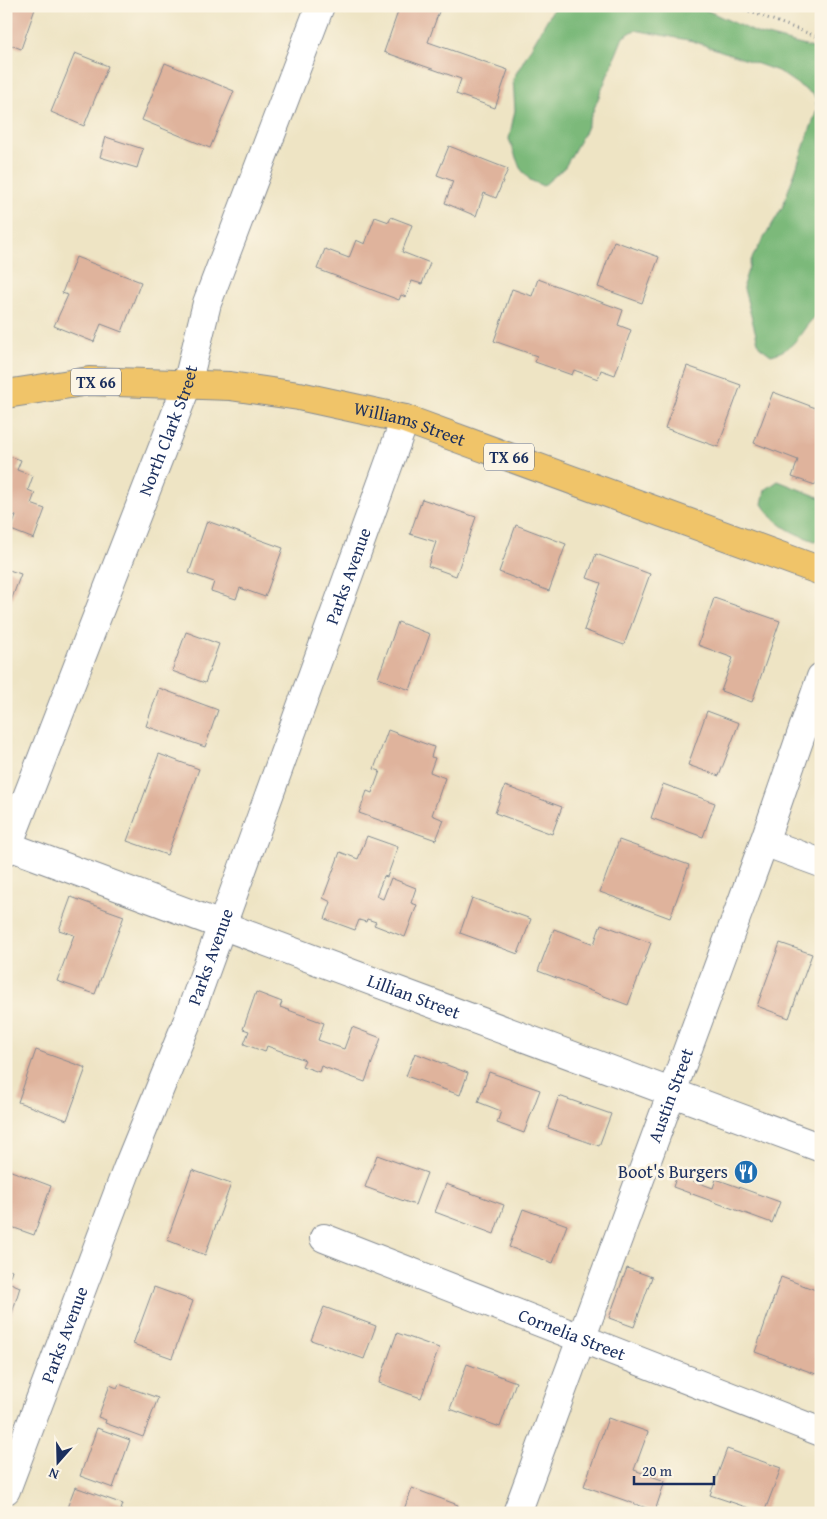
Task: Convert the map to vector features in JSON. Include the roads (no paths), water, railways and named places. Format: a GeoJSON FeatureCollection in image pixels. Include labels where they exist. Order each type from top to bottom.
{"type":"FeatureCollection","features":[{"type":"Feature","properties":{"kind":"main road","name":"Williams Street"},"geometry":{"type":"LineString","coordinates":[[6,394],[89,381],[230,386],[299,396],[404,419],[821,571]]}},
{"type":"Feature","properties":{"kind":"street","name":"North Clark Street"},"geometry":{"type":"LineString","coordinates":[[7,847],[68,697],[136,514],[187,385],[207,303],[320,6]]}},
{"type":"Feature","properties":{"kind":"street","name":"Parks Avenue"},"geometry":{"type":"LineString","coordinates":[[6,1490],[120,1187],[186,1022],[315,671],[404,419]]}},
{"type":"Feature","properties":{"kind":"street","name":"Austin Street"},"geometry":{"type":"LineString","coordinates":[[517,1513],[764,842],[821,677]]}},
{"type":"Feature","properties":{"kind":"street"},"geometry":{"type":"LineString","coordinates":[[764,842],[821,863]]}},
{"type":"Feature","properties":{"kind":"street","name":"Lillian Street"},"geometry":{"type":"LineString","coordinates":[[7,847],[821,1148]]}},
{"type":"Feature","properties":{"kind":"street","name":"Cornelia Street"},"geometry":{"type":"LineString","coordinates":[[324,1238],[821,1432]]}},
{"type":"Feature","properties":{"kind":"place","name":"Boot's Burgers"},"geometry":{"type":"Point","coordinates":[746,1172]}}]}
